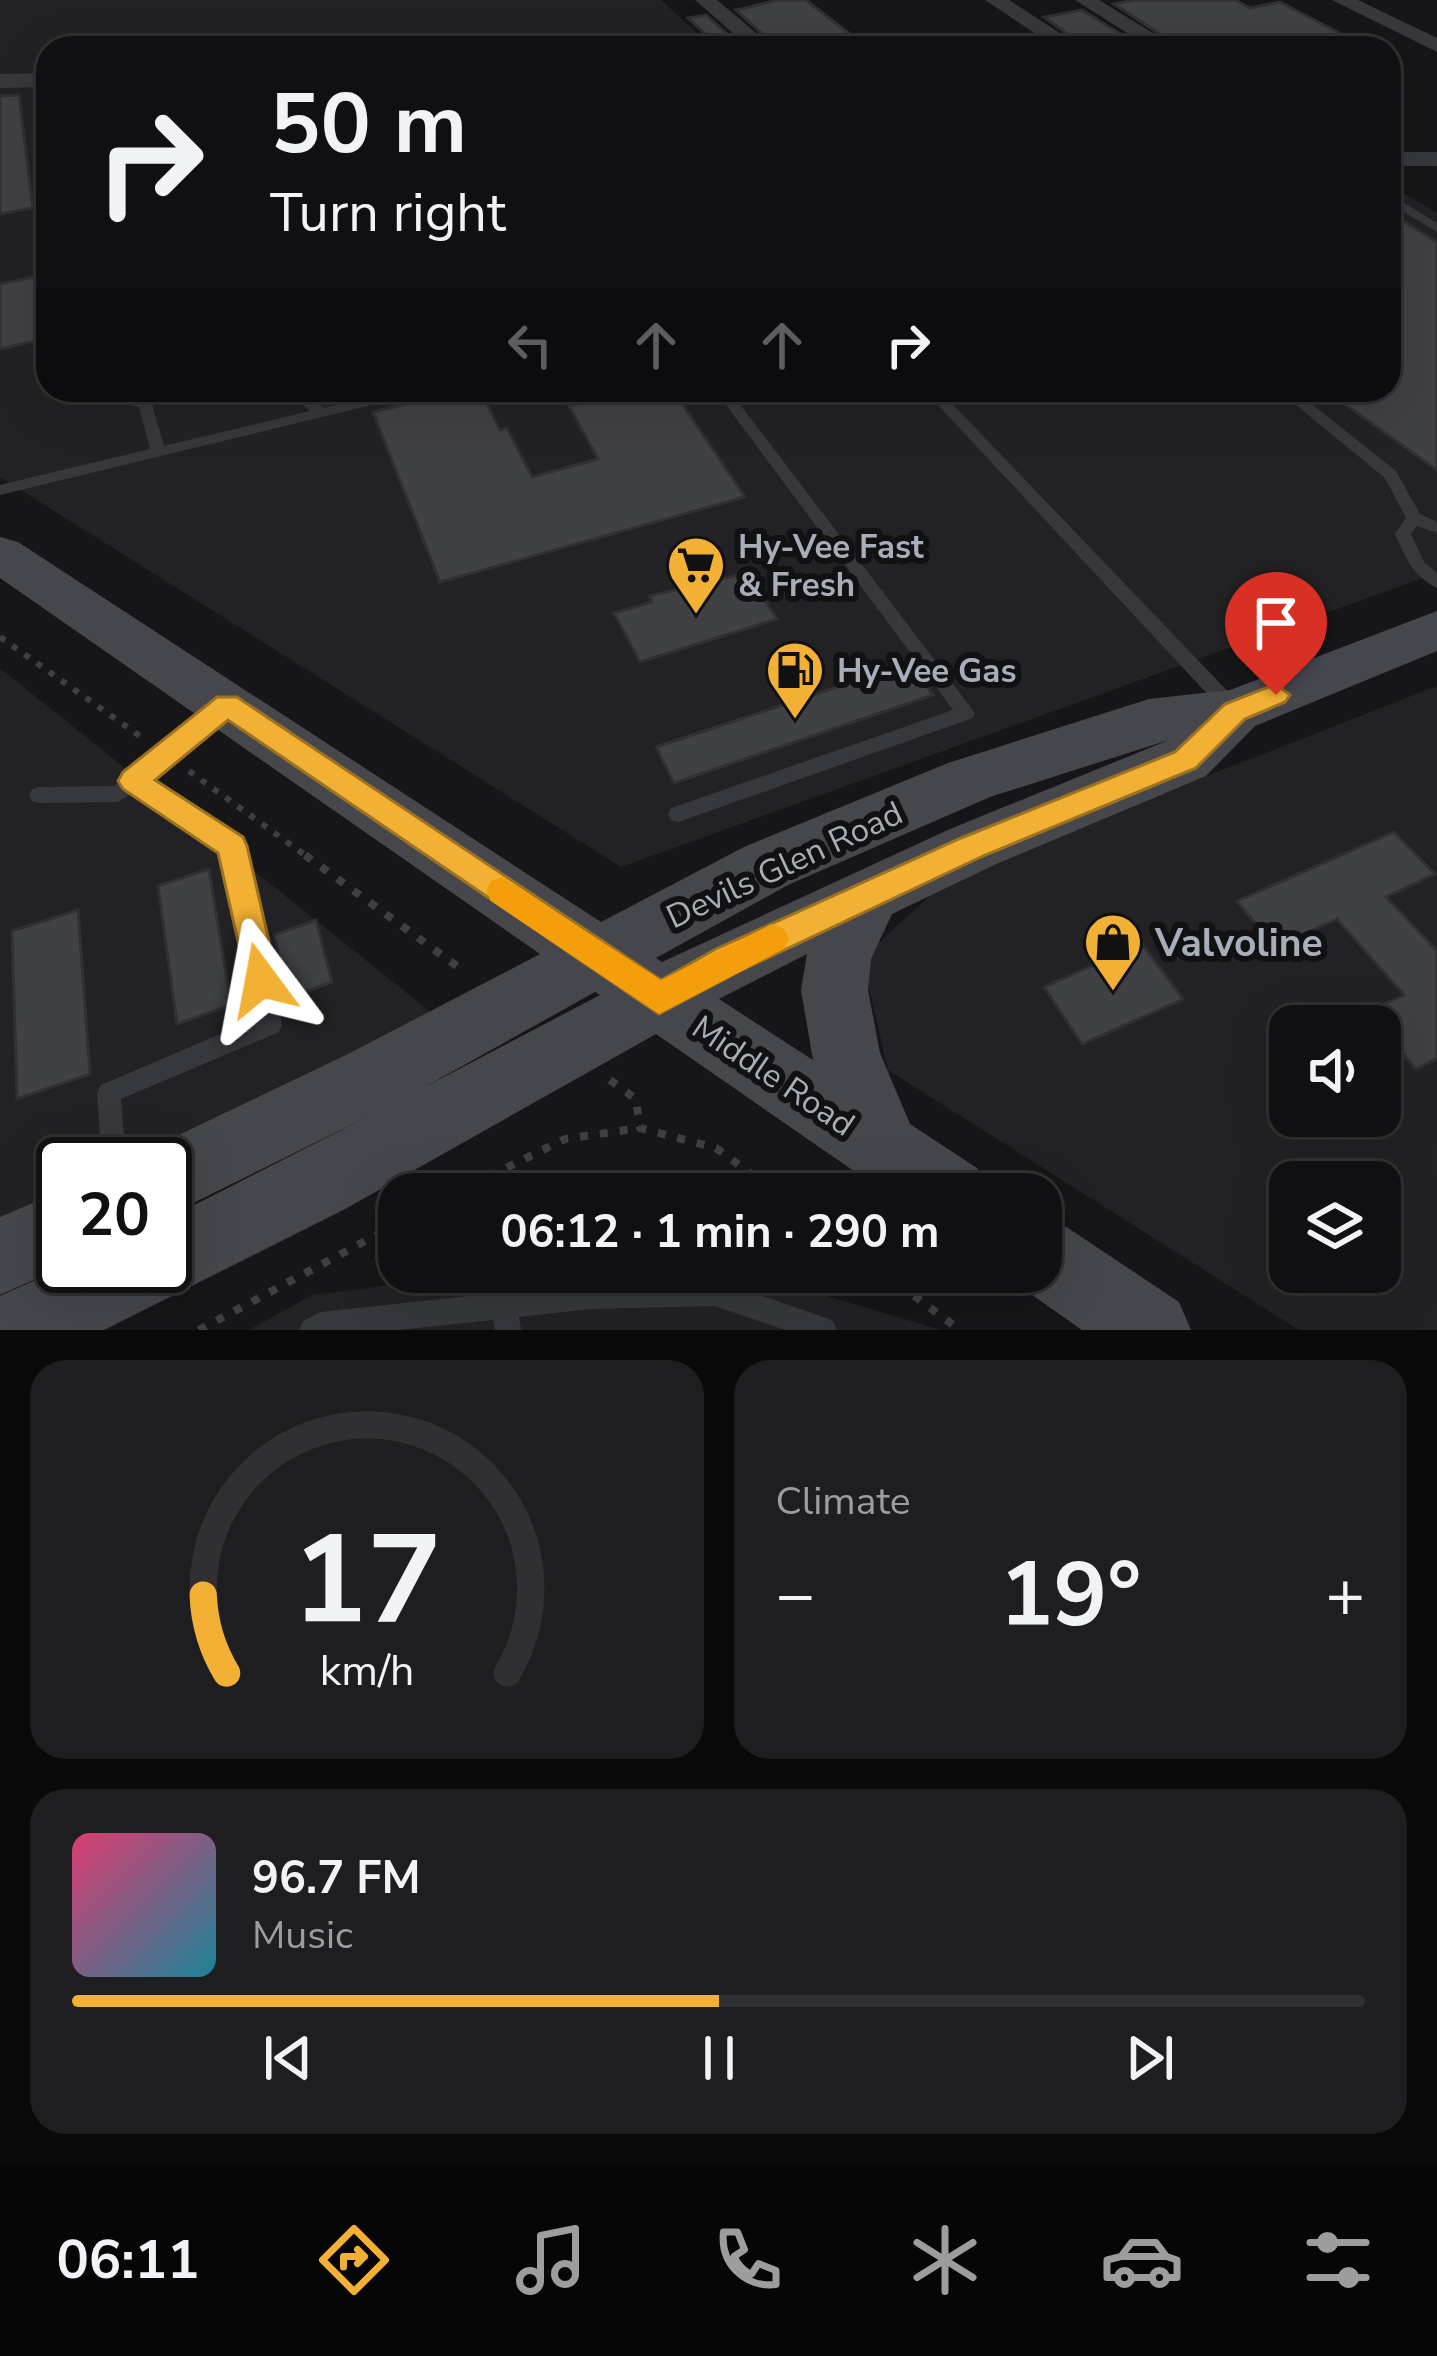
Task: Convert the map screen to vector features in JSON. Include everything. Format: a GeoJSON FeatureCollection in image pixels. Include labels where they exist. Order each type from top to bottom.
{"type":"FeatureCollection","features":[{"type":"Feature","properties":{"kind":"main road","name":"Middle Road"},"geometry":{"type":"LineString","coordinates":[[0,554],[920,1173]]}},
{"type":"Feature","properties":{"kind":"main road","name":"Devils Glen Road"},"geometry":{"type":"LineString","coordinates":[[192,1166],[510,1005],[766,866],[969,780],[1149,722],[1235,711],[1437,631]]}},
{"type":"Feature","properties":{"kind":"main road","name":"Devils Glen Road"},"geometry":{"type":"LineString","coordinates":[[192,1243],[321,1182],[728,960],[972,847],[1186,760],[1235,711]]}},
{"type":"Feature","properties":{"kind":"main road"},"geometry":{"type":"LineString","coordinates":[[869,896],[852,917],[841,945],[833,969],[834,992],[850,1070],[884,1149]]}},
{"type":"Feature","properties":{"kind":"main road"},"geometry":{"type":"LineString","coordinates":[[0,1256],[36,1240]]}},
{"type":"Feature","properties":{"kind":"main road"},"geometry":{"type":"LineString","coordinates":[[1062,1269],[1151,1330]]}},
{"type":"Feature","properties":{"kind":"main road","name":"Devils Glen Road"},"geometry":{"type":"LineString","coordinates":[[16,1330],[90,1293]]}},
{"type":"Feature","properties":{"kind":"street"},"geometry":{"type":"LineString","coordinates":[[705,0],[748,36]]}},
{"type":"Feature","properties":{"kind":"street"},"geometry":{"type":"LineString","coordinates":[[994,0],[1052,36]]}},
{"type":"Feature","properties":{"kind":"street"},"geometry":{"type":"LineString","coordinates":[[1085,0],[1146,36]]}},
{"type":"Feature","properties":{"kind":"street"},"geometry":{"type":"LineString","coordinates":[[1342,0],[1437,46]]}},
{"type":"Feature","properties":{"kind":"street"},"geometry":{"type":"LineString","coordinates":[[0,81],[36,80]]}},
{"type":"Feature","properties":{"kind":"street"},"geometry":{"type":"LineString","coordinates":[[1401,159],[1437,159]]}},
{"type":"Feature","properties":{"kind":"lane"},"geometry":{"type":"LineString","coordinates":[[1401,206],[1437,228]]}},
{"type":"Feature","properties":{"kind":"lane"},"geometry":{"type":"LineString","coordinates":[[137,402],[146,404],[158,452]]}},
{"type":"Feature","properties":{"kind":"lane"},"geometry":{"type":"LineString","coordinates":[[309,402],[321,413]]}},
{"type":"Feature","properties":{"kind":"lane"},"geometry":{"type":"LineString","coordinates":[[0,490],[367,402]]}},
{"type":"Feature","properties":{"kind":"lane"},"geometry":{"type":"LineString","coordinates":[[678,814],[966,713],[731,402]]}},
{"type":"Feature","properties":{"kind":"lane"},"geometry":{"type":"LineString","coordinates":[[943,402],[1235,711]]}},
{"type":"Feature","properties":{"kind":"lane"},"geometry":{"type":"LineString","coordinates":[[1300,402],[1391,476],[1414,518],[1437,528]]}},
{"type":"Feature","properties":{"kind":"lane"},"geometry":{"type":"LineString","coordinates":[[1414,518],[1403,534],[1417,565],[1437,582]]}},
{"type":"Feature","properties":{"kind":"lane"},"geometry":{"type":"LineString","coordinates":[[40,795],[118,794],[227,705]]}},
{"type":"Feature","properties":{"kind":"lane"},"geometry":{"type":"LineString","coordinates":[[112,1137],[109,1093],[271,1024],[232,846],[133,781]]}},
{"type":"Feature","properties":{"kind":"lane"},"geometry":{"type":"LineString","coordinates":[[313,1330],[505,1318],[590,1296],[715,1293],[824,1330]]}},
{"type":"Feature","properties":{"kind":"path"},"geometry":{"type":"LineString","coordinates":[[0,638],[510,1005]]}},
{"type":"Feature","properties":{"kind":"path"},"geometry":{"type":"LineString","coordinates":[[566,1048],[636,1099],[640,1128]]}},
{"type":"Feature","properties":{"kind":"path"},"geometry":{"type":"LineString","coordinates":[[492,1173],[553,1140],[605,1127],[640,1128],[716,1148],[750,1173]]}},
{"type":"Feature","properties":{"kind":"path"},"geometry":{"type":"LineString","coordinates":[[199,1330],[378,1234]]}},
{"type":"Feature","properties":{"kind":"path"},"geometry":{"type":"LineString","coordinates":[[910,1293],[960,1330]]}},
{"type":"Feature","properties":{"kind":"shaded area"},"geometry":{"type":"Polygon","coordinates":[[[0,0],[661,0],[700,36],[36,36],[36,402],[1401,402],[1401,191],[1437,213],[1437,573],[621,867],[0,477],[0,0]]]}},
{"type":"Feature","properties":{"kind":"shaded area"},"geometry":{"type":"Polygon","coordinates":[[[0,668],[438,1018],[192,1145],[192,1137],[36,1137],[36,1224],[0,1239],[0,668]]]}},
{"type":"Feature","properties":{"kind":"shaded area"},"geometry":{"type":"Polygon","coordinates":[[[1437,686],[1437,1330],[1299,1330],[1062,1180],[1062,1173],[1051,1173],[888,1070],[862,958],[951,876],[1437,686]]]}},
{"type":"Feature","properties":{"kind":"shaded area"},"geometry":{"type":"Polygon","coordinates":[[[378,1287],[378,1293],[817,1293],[941,1330],[249,1330],[312,1295],[378,1287]]]}},
{"type":"Feature","properties":{"kind":"building"},"geometry":{"type":"Polygon","coordinates":[[[778,0],[806,0],[852,36],[765,36],[736,10],[778,0]]]}},
{"type":"Feature","properties":{"kind":"building"},"geometry":{"type":"Polygon","coordinates":[[[1235,0],[1250,8],[1280,2],[1345,36],[1163,36],[1114,4],[1235,0]]]}},
{"type":"Feature","properties":{"kind":"building"},"geometry":{"type":"Polygon","coordinates":[[[1082,10],[1124,36],[1070,36],[1044,17],[1082,10]]]}},
{"type":"Feature","properties":{"kind":"building"},"geometry":{"type":"Polygon","coordinates":[[[706,15],[730,36],[708,36],[688,18],[706,15]]]}},
{"type":"Feature","properties":{"kind":"building"},"geometry":{"type":"Polygon","coordinates":[[[19,95],[33,208],[0,214],[0,96],[19,95]]]}},
{"type":"Feature","properties":{"kind":"building"},"geometry":{"type":"Polygon","coordinates":[[[1401,220],[1437,242],[1437,470],[1342,402],[1401,402],[1401,220]]]}},
{"type":"Feature","properties":{"kind":"building"},"geometry":{"type":"Polygon","coordinates":[[[36,276],[36,341],[0,349],[0,284],[36,276]]]}},
{"type":"Feature","properties":{"kind":"building"},"geometry":{"type":"Polygon","coordinates":[[[414,402],[486,402],[500,430],[507,428],[532,477],[598,459],[569,406],[681,402],[745,497],[440,582],[373,412],[414,402]]]}},
{"type":"Feature","properties":{"kind":"building","name":"Hy-Vee Fast & Fresh"},"geometry":{"type":"Polygon","coordinates":[[[747,573],[777,619],[640,662],[614,613],[652,602],[649,596],[747,573]]]}},
{"type":"Feature","properties":{"kind":"building","name":"Hy-Vee Gas"},"geometry":{"type":"Polygon","coordinates":[[[910,663],[933,695],[674,783],[656,747],[910,663]]]}},
{"type":"Feature","properties":{"kind":"building"},"geometry":{"type":"Polygon","coordinates":[[[1394,832],[1435,874],[1386,897],[1437,951],[1437,1058],[1416,1069],[1401,1052],[1401,1005],[1382,1005],[1404,995],[1337,919],[1275,947],[1237,901],[1394,832]]]}},
{"type":"Feature","properties":{"kind":"building"},"geometry":{"type":"Polygon","coordinates":[[[209,869],[231,1005],[177,1024],[158,886],[209,869]]]}},
{"type":"Feature","properties":{"kind":"building"},"geometry":{"type":"Polygon","coordinates":[[[78,910],[90,1074],[17,1099],[12,931],[78,910]]]}},
{"type":"Feature","properties":{"kind":"building"},"geometry":{"type":"Polygon","coordinates":[[[316,920],[332,982],[289,998],[274,935],[316,920]]]}},
{"type":"Feature","properties":{"kind":"building","name":"Valvoline"},"geometry":{"type":"Polygon","coordinates":[[[1142,944],[1183,999],[1082,1044],[1044,987],[1142,944]]]}},
{"type":"Feature","properties":{"kind":"slow traffic"},"geometry":{"type":"LineString","coordinates":[[502,891],[659,998],[772,939]]}},
{"type":"Feature","properties":{"kind":"place","name":"Hy-Vee Fast & Fresh"},"geometry":{"type":"Point","coordinates":[696,616]}},
{"type":"Feature","properties":{"kind":"place","name":"Hy-Vee Gas"},"geometry":{"type":"Point","coordinates":[795,721]}},
{"type":"Feature","properties":{"kind":"place","name":"Valvoline"},"geometry":{"type":"Point","coordinates":[1113,993]}},
{"type":"Feature","properties":{"kind":"route"},"geometry":{"type":"LineString","coordinates":[[261,980],[232,846],[133,781],[227,705],[659,998],[728,960],[972,847],[1186,760],[1235,711],[1276,695]]}}]}
